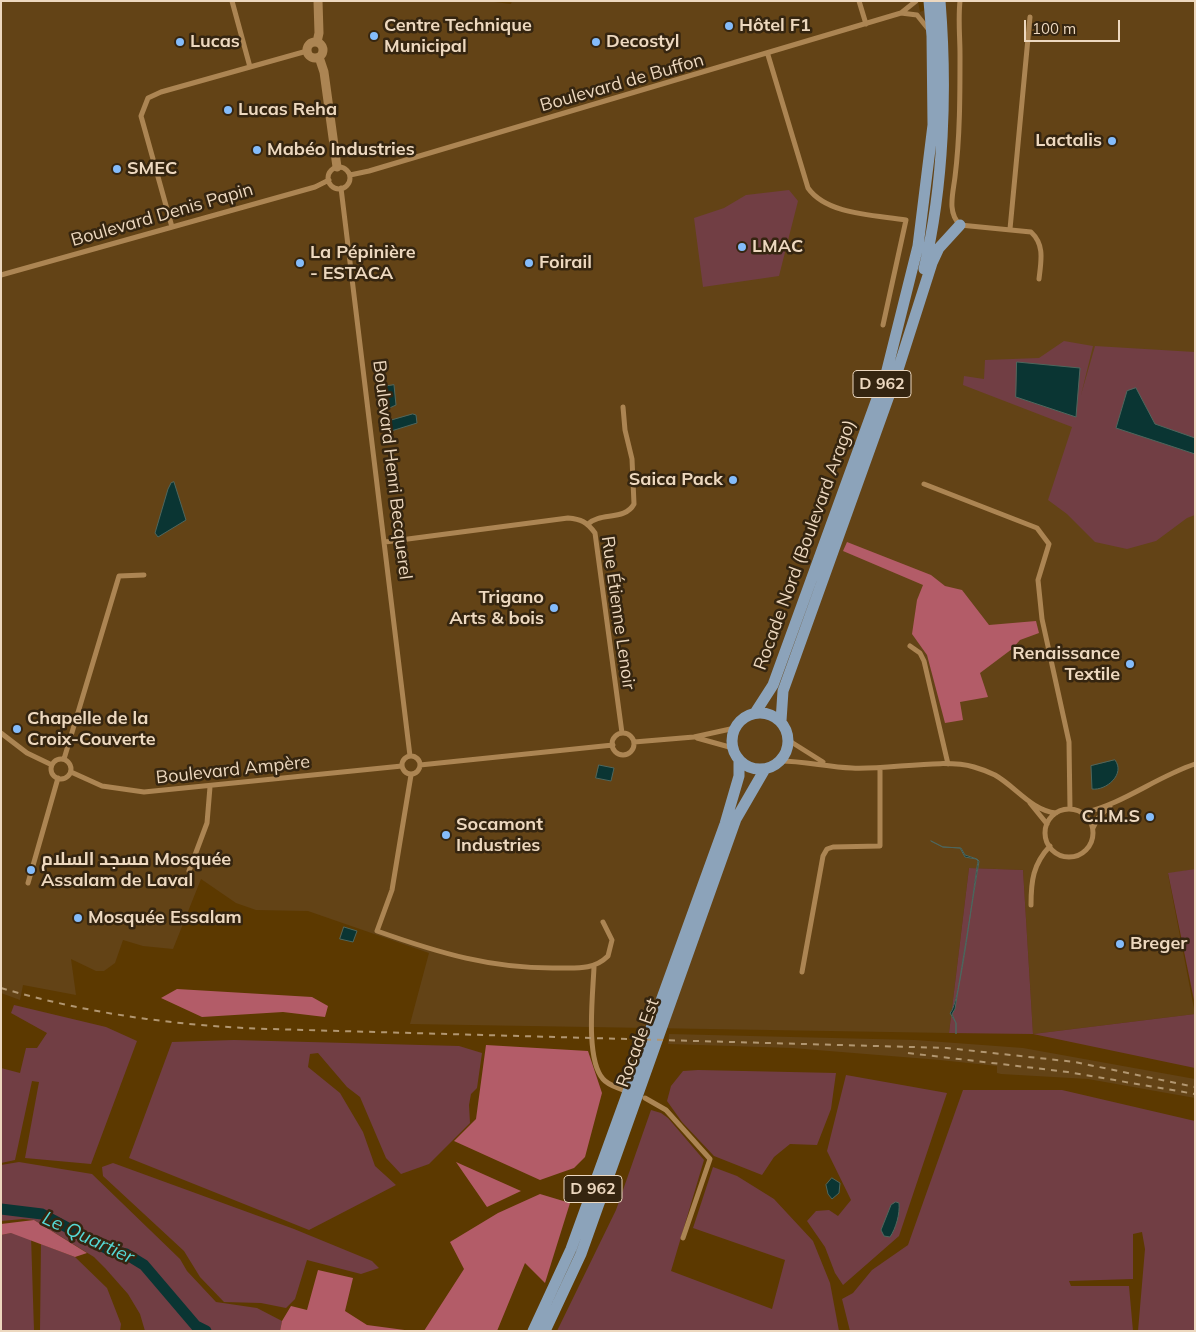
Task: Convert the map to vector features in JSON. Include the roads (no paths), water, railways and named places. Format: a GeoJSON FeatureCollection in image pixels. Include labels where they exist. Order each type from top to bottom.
{"type":"FeatureCollection","features":[{"type":"Feature","properties":{"kind":"main road","name":"Rocade Nord (Boulevard Arago)"},"geometry":{"type":"LineString","coordinates":[[755,713],[773,685],[886,374],[918,246],[933,125],[932,36],[929,1]]}},
{"type":"Feature","properties":{"kind":"main road","name":"D 962"},"geometry":{"type":"LineString","coordinates":[[781,721],[783,691],[907,342],[929,248],[944,126],[940,1]]}},
{"type":"Feature","properties":{"kind":"main road"},"geometry":{"type":"LineString","coordinates":[[907,342],[939,248],[960,225]]}},
{"type":"Feature","properties":{"kind":"main road"},"geometry":{"type":"LineString","coordinates":[[755,713],[774,716],[781,721],[786,728],[788,740],[787,751],[780,761],[765,769],[756,769],[739,760],[733,748],[735,728],[747,716],[755,713]]}},
{"type":"Feature","properties":{"kind":"main road","name":"D 962"},"geometry":{"type":"LineString","coordinates":[[651,1045],[725,824],[739,776],[739,760]]}},
{"type":"Feature","properties":{"kind":"main road","name":"Rocade Est"},"geometry":{"type":"LineString","coordinates":[[656,1030],[736,819],[765,769]]}},
{"type":"Feature","properties":{"kind":"main road","name":"Rocade Est"},"geometry":{"type":"LineString","coordinates":[[533,1331],[571,1249],[651,1045]]}},
{"type":"Feature","properties":{"kind":"main road","name":"Rocade Est"},"geometry":{"type":"LineString","coordinates":[[545,1331],[581,1254],[651,1045]]}},
{"type":"Feature","properties":{"kind":"street"},"geometry":{"type":"LineString","coordinates":[[232,1],[250,67]]}},
{"type":"Feature","properties":{"kind":"street"},"geometry":{"type":"LineString","coordinates":[[317,42],[319,33],[318,1]]}},
{"type":"Feature","properties":{"kind":"street"},"geometry":{"type":"LineString","coordinates":[[860,1],[866,24]]}},
{"type":"Feature","properties":{"kind":"street"},"geometry":{"type":"LineString","coordinates":[[901,13],[916,1]]}},
{"type":"Feature","properties":{"kind":"street"},"geometry":{"type":"LineString","coordinates":[[960,1],[958,22],[960,53],[958,154],[951,204],[953,215],[960,225],[1031,232],[1036,237],[1042,252],[1039,279]]}},
{"type":"Feature","properties":{"kind":"street"},"geometry":{"type":"LineString","coordinates":[[901,13],[917,15],[925,22],[932,36]]}},
{"type":"Feature","properties":{"kind":"street","name":"Boulevard de Buffon"},"geometry":{"type":"LineString","coordinates":[[350,175],[369,172],[901,13]]}},
{"type":"Feature","properties":{"kind":"street"},"geometry":{"type":"LineString","coordinates":[[1010,229],[1030,17]]}},
{"type":"Feature","properties":{"kind":"street"},"geometry":{"type":"LineString","coordinates":[[307,51],[310,44],[317,42]]}},
{"type":"Feature","properties":{"kind":"street"},"geometry":{"type":"LineString","coordinates":[[317,42],[323,49],[319,57],[324,72],[338,167]]}},
{"type":"Feature","properties":{"kind":"street"},"geometry":{"type":"LineString","coordinates":[[172,227],[140,116],[148,98],[161,92],[307,51]]}},
{"type":"Feature","properties":{"kind":"street"},"geometry":{"type":"LineString","coordinates":[[307,51],[311,57],[319,57]]}},
{"type":"Feature","properties":{"kind":"street"},"geometry":{"type":"LineString","coordinates":[[768,54],[808,188],[814,198],[832,208],[906,220],[883,324]]}},
{"type":"Feature","properties":{"kind":"street"},"geometry":{"type":"LineString","coordinates":[[338,167],[346,170],[350,175],[349,182],[340,188],[332,186],[329,180],[329,173],[338,167]]}},
{"type":"Feature","properties":{"kind":"street","name":"Boulevard Denis Papin"},"geometry":{"type":"LineString","coordinates":[[1,275],[307,189],[329,180]]}},
{"type":"Feature","properties":{"kind":"street","name":"Boulevard Henri Becquerel"},"geometry":{"type":"LineString","coordinates":[[340,188],[410,756]]}},
{"type":"Feature","properties":{"kind":"street"},"geometry":{"type":"LineString","coordinates":[[588,524],[597,519],[626,513],[634,504],[632,459],[625,430],[622,406]]}},
{"type":"Feature","properties":{"kind":"street"},"geometry":{"type":"LineString","coordinates":[[924,484],[1037,528],[1049,544],[1038,580],[1042,619],[1069,742],[1070,809]]}},
{"type":"Feature","properties":{"kind":"street","name":"Rue Étienne Lenoir"},"geometry":{"type":"LineString","coordinates":[[385,542],[568,518],[580,519],[588,524],[595,533],[622,733]]}},
{"type":"Feature","properties":{"kind":"street"},"geometry":{"type":"LineString","coordinates":[[64,760],[119,576],[144,575]]}},
{"type":"Feature","properties":{"kind":"street"},"geometry":{"type":"LineString","coordinates":[[910,646],[920,653],[924,661],[948,764]]}},
{"type":"Feature","properties":{"kind":"street"},"geometry":{"type":"LineString","coordinates":[[634,742],[694,737],[735,728]]}},
{"type":"Feature","properties":{"kind":"street"},"geometry":{"type":"LineString","coordinates":[[1,733],[27,752],[52,766]]}},
{"type":"Feature","properties":{"kind":"street"},"geometry":{"type":"LineString","coordinates":[[622,733],[631,736],[634,742],[631,752],[625,755],[616,752],[612,745],[616,736],[622,733]]}},
{"type":"Feature","properties":{"kind":"street"},"geometry":{"type":"LineString","coordinates":[[694,737],[733,748]]}},
{"type":"Feature","properties":{"kind":"street"},"geometry":{"type":"LineString","coordinates":[[788,740],[826,764]]}},
{"type":"Feature","properties":{"kind":"street"},"geometry":{"type":"LineString","coordinates":[[420,765],[612,745]]}},
{"type":"Feature","properties":{"kind":"street"},"geometry":{"type":"LineString","coordinates":[[411,775],[406,773],[402,766],[405,758],[410,756],[416,758],[420,765],[419,770],[411,775],[392,890],[377,930],[431,950],[499,966],[536,969],[594,967],[608,956],[612,948],[612,940],[604,922]]}},
{"type":"Feature","properties":{"kind":"street"},"geometry":{"type":"LineString","coordinates":[[64,760],[71,765],[71,772],[68,777],[58,778],[52,772],[52,766],[56,761],[64,760]]}},
{"type":"Feature","properties":{"kind":"street"},"geometry":{"type":"LineString","coordinates":[[780,761],[880,769],[948,764],[972,766],[995,775],[1028,801],[1047,812],[1056,813],[1070,809],[1083,813],[1112,804],[1150,782],[1195,764]]}},
{"type":"Feature","properties":{"kind":"street","name":"Boulevard Ampère"},"geometry":{"type":"LineString","coordinates":[[71,772],[102,786],[126,791],[166,792],[402,766]]}},
{"type":"Feature","properties":{"kind":"street"},"geometry":{"type":"LineString","coordinates":[[802,972],[823,856],[826,849],[833,847],[880,846],[880,769]]}},
{"type":"Feature","properties":{"kind":"street"},"geometry":{"type":"LineString","coordinates":[[28,883],[58,778]]}},
{"type":"Feature","properties":{"kind":"street"},"geometry":{"type":"LineString","coordinates":[[189,871],[207,823],[210,787]]}},
{"type":"Feature","properties":{"kind":"street"},"geometry":{"type":"LineString","coordinates":[[1028,801],[1047,824]]}},
{"type":"Feature","properties":{"kind":"street"},"geometry":{"type":"LineString","coordinates":[[1056,813],[1047,824],[1045,832],[1050,846],[1062,855],[1076,855],[1088,847],[1098,818],[1112,804]]}},
{"type":"Feature","properties":{"kind":"street"},"geometry":{"type":"LineString","coordinates":[[1083,813],[1093,828]]}},
{"type":"Feature","properties":{"kind":"street"},"geometry":{"type":"LineString","coordinates":[[1031,905],[1031,880],[1041,856],[1050,846]]}},
{"type":"Feature","properties":{"kind":"street"},"geometry":{"type":"LineString","coordinates":[[594,967],[593,1048],[595,1062],[602,1078],[609,1084],[624,1090]]}},
{"type":"Feature","properties":{"kind":"street"},"geometry":{"type":"LineString","coordinates":[[645,1098],[666,1110],[710,1159],[683,1238]]}},
{"type":"Feature","properties":{"kind":"water"},"geometry":{"type":"Polygon","coordinates":[[[1017,362],[1080,368],[1076,417],[1016,397],[1017,362]]]}},
{"type":"Feature","properties":{"kind":"water"},"geometry":{"type":"Polygon","coordinates":[[[394,385],[396,405],[383,411],[378,406],[376,388],[394,385]]]}},
{"type":"Feature","properties":{"kind":"water"},"geometry":{"type":"Polygon","coordinates":[[[1136,388],[1155,424],[1195,438],[1195,454],[1116,428],[1127,391],[1136,388]]]}},
{"type":"Feature","properties":{"kind":"water"},"geometry":{"type":"Polygon","coordinates":[[[413,414],[416,415],[417,423],[388,432],[383,431],[382,425],[385,422],[413,414]]]}},
{"type":"Feature","properties":{"kind":"water"},"geometry":{"type":"Polygon","coordinates":[[[174,482],[186,520],[158,537],[155,533],[168,489],[171,483],[174,482]]]}},
{"type":"Feature","properties":{"kind":"water"},"geometry":{"type":"Polygon","coordinates":[[[1115,760],[1118,765],[1118,771],[1113,780],[1103,787],[1092,789],[1091,766],[1115,760]]]}},
{"type":"Feature","properties":{"kind":"water"},"geometry":{"type":"Polygon","coordinates":[[[599,765],[614,768],[611,781],[596,778],[599,765]]]}},
{"type":"Feature","properties":{"kind":"water"},"geometry":{"type":"Polygon","coordinates":[[[943,847],[961,848],[965,855],[979,861],[971,913],[978,861],[965,857],[960,848],[943,847]]]}},
{"type":"Feature","properties":{"kind":"water"},"geometry":{"type":"Polygon","coordinates":[[[344,927],[357,931],[353,942],[340,939],[344,927]]]}},
{"type":"Feature","properties":{"kind":"water"},"geometry":{"type":"Polygon","coordinates":[[[959,984],[955,1009],[952,1014],[956,1023],[950,1013],[959,984]]]}},
{"type":"Feature","properties":{"kind":"water"},"geometry":{"type":"Polygon","coordinates":[[[832,1178],[840,1183],[839,1193],[832,1199],[828,1194],[826,1185],[832,1178]]]}},
{"type":"Feature","properties":{"kind":"water"},"geometry":{"type":"Polygon","coordinates":[[[896,1202],[899,1203],[899,1207],[896,1225],[890,1237],[884,1236],[881,1230],[891,1205],[896,1202]]]}},
{"type":"Feature","properties":{"kind":"waterway","name":"Le Quartier"},"geometry":{"type":"LineString","coordinates":[[1,1209],[42,1214],[111,1251],[126,1254],[144,1265],[196,1326],[206,1331]]}},
{"type":"Feature","properties":{"kind":"railway"},"geometry":{"type":"LineString","coordinates":[[1,988],[100,1012],[201,1025],[269,1029],[947,1048],[1075,1062],[1195,1087]]}},
{"type":"Feature","properties":{"kind":"railway"},"geometry":{"type":"LineString","coordinates":[[908,1053],[1068,1072],[1195,1094]]}},
{"type":"Feature","properties":{"kind":"place","name":"Hôtel F1"},"geometry":{"type":"Point","coordinates":[729,26]}},
{"type":"Feature","properties":{"kind":"place","name":"Centre Technique Municipal"},"geometry":{"type":"Point","coordinates":[374,36]}},
{"type":"Feature","properties":{"kind":"place","name":"Lucas"},"geometry":{"type":"Point","coordinates":[180,42]}},
{"type":"Feature","properties":{"kind":"place","name":"Decostyl"},"geometry":{"type":"Point","coordinates":[596,42]}},
{"type":"Feature","properties":{"kind":"place","name":"Lucas Reha"},"geometry":{"type":"Point","coordinates":[228,110]}},
{"type":"Feature","properties":{"kind":"place","name":"Lactalis"},"geometry":{"type":"Point","coordinates":[1112,141]}},
{"type":"Feature","properties":{"kind":"place","name":"Mabéo Industries"},"geometry":{"type":"Point","coordinates":[257,150]}},
{"type":"Feature","properties":{"kind":"place","name":"SMEC"},"geometry":{"type":"Point","coordinates":[117,169]}},
{"type":"Feature","properties":{"kind":"place","name":"LMAC"},"geometry":{"type":"Point","coordinates":[742,247]}},
{"type":"Feature","properties":{"kind":"place","name":"La Pépinière - ESTACA"},"geometry":{"type":"Point","coordinates":[300,263]}},
{"type":"Feature","properties":{"kind":"place","name":"Foirail"},"geometry":{"type":"Point","coordinates":[529,263]}},
{"type":"Feature","properties":{"kind":"place","name":"Saica Pack"},"geometry":{"type":"Point","coordinates":[733,480]}},
{"type":"Feature","properties":{"kind":"place","name":"Trigano Arts & bois"},"geometry":{"type":"Point","coordinates":[554,608]}},
{"type":"Feature","properties":{"kind":"place","name":"Renaissance Textile"},"geometry":{"type":"Point","coordinates":[1130,664]}},
{"type":"Feature","properties":{"kind":"place","name":"Chapelle de la Croix-Couverte"},"geometry":{"type":"Point","coordinates":[17,729]}},
{"type":"Feature","properties":{"kind":"place","name":"C.I.M.S"},"geometry":{"type":"Point","coordinates":[1150,817]}},
{"type":"Feature","properties":{"kind":"place","name":"Socamont Industries"},"geometry":{"type":"Point","coordinates":[446,835]}},
{"type":"Feature","properties":{"kind":"place","name":"مسجد السلام Mosquée Assalam de Laval"},"geometry":{"type":"Point","coordinates":[31,870]}},
{"type":"Feature","properties":{"kind":"place","name":"Mosquée Essalam"},"geometry":{"type":"Point","coordinates":[78,918]}},
{"type":"Feature","properties":{"kind":"place","name":"Breger"},"geometry":{"type":"Point","coordinates":[1120,944]}}]}
